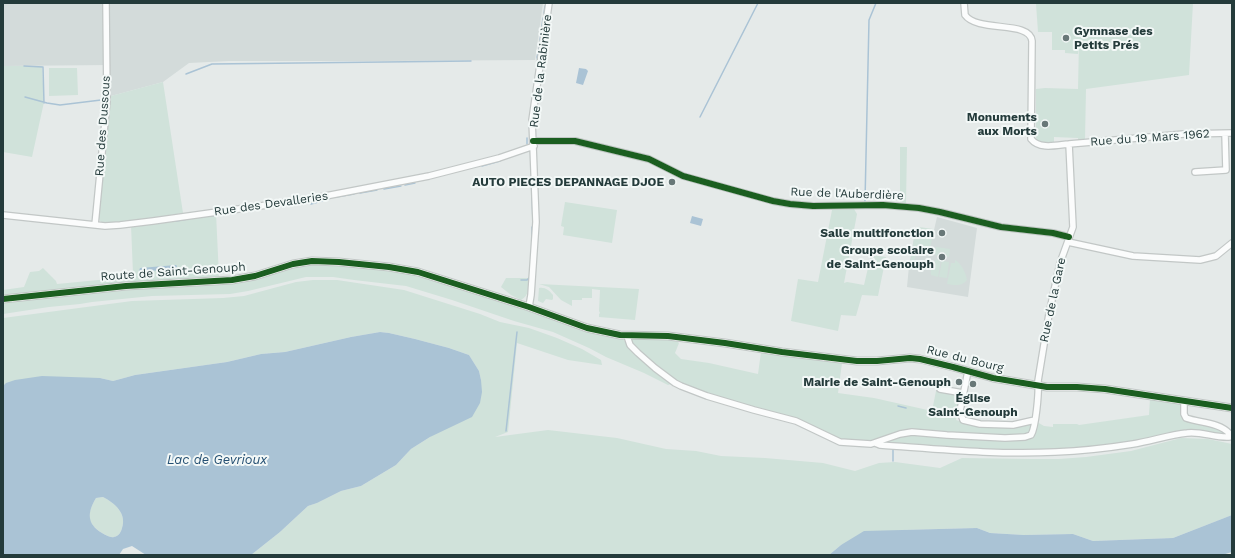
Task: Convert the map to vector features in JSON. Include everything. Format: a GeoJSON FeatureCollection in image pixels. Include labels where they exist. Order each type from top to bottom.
{"type":"FeatureCollection","features":[{"type":"Feature","properties":{"kind":"street","name":"Rue des Dussous"},"geometry":{"type":"LineString","coordinates":[[95,225],[108,94],[106,3]]}},
{"type":"Feature","properties":{"kind":"street","name":"Rue de la Rabinière"},"geometry":{"type":"LineString","coordinates":[[529,307],[532,295],[536,222],[532,120],[549,3]]}},
{"type":"Feature","properties":{"kind":"street","name":"Rue du 19 Mars 1962"},"geometry":{"type":"LineString","coordinates":[[964,3],[965,15],[974,23],[1017,29],[1026,32],[1032,38],[1031,139],[1035,143],[1040,145],[1069,144],[1184,134],[1232,133]]}},
{"type":"Feature","properties":{"kind":"street"},"geometry":{"type":"LineString","coordinates":[[1195,172],[1226,170],[1225,134]]}},
{"type":"Feature","properties":{"kind":"street","name":"Rue de l'Auberdière"},"geometry":{"type":"LineString","coordinates":[[534,144],[575,141],[649,159],[683,176],[773,201],[812,206],[859,205],[908,207],[940,212],[1001,227],[1052,233],[1068,240]]}},
{"type":"Feature","properties":{"kind":"street","name":"Rue des Devalleries"},"geometry":{"type":"LineString","coordinates":[[3,215],[110,226],[294,202],[417,179],[499,158],[534,144]]}},
{"type":"Feature","properties":{"kind":"street"},"geometry":{"type":"LineString","coordinates":[[1068,240],[1072,232],[1073,221],[1069,144]]}},
{"type":"Feature","properties":{"kind":"street","name":"Rue de la Gare"},"geometry":{"type":"LineString","coordinates":[[875,443],[900,434],[912,432],[1005,438],[1025,437],[1032,433],[1049,314],[1060,263],[1068,240],[1133,256],[1200,260],[1210,259],[1216,256],[1232,243]]}},
{"type":"Feature","properties":{"kind":"street","name":"Route de Saint-Genouph"},"geometry":{"type":"LineString","coordinates":[[3,299],[126,286],[232,280],[254,276],[294,264],[321,261],[418,272],[529,307],[587,328],[627,336]]}},
{"type":"Feature","properties":{"kind":"street"},"geometry":{"type":"LineString","coordinates":[[627,336],[630,345],[642,357],[675,383],[687,389],[754,410],[796,421],[838,442],[865,444],[875,443],[880,445],[984,452],[1054,453],[1135,444],[1188,432],[1222,437],[1231,436]]}},
{"type":"Feature","properties":{"kind":"street","name":"Rue du Bourg"},"geometry":{"type":"LineString","coordinates":[[627,336],[668,336],[857,361],[910,358],[920,359],[1004,380],[1039,386],[1052,388],[1077,387],[1105,389],[1232,408]]}},
{"type":"Feature","properties":{"kind":"street"},"geometry":{"type":"LineString","coordinates":[[968,371],[960,411],[964,420],[987,424],[1013,425],[1035,420]]}},
{"type":"Feature","properties":{"kind":"street"},"geometry":{"type":"LineString","coordinates":[[940,389],[963,393]]}},
{"type":"Feature","properties":{"kind":"street"},"geometry":{"type":"LineString","coordinates":[[1184,401],[1184,414],[1186,418],[1221,428],[1228,432],[1231,436]]}},
{"type":"Feature","properties":{"kind":"shaded area"},"geometry":{"type":"Polygon","coordinates":[[[3,3],[543,3],[535,60],[229,61],[189,63],[163,82],[111,96],[110,65],[3,66],[3,3]]]}},
{"type":"Feature","properties":{"kind":"shaded area"},"geometry":{"type":"Polygon","coordinates":[[[1018,3],[1193,3],[1189,75],[1086,89],[1085,140],[1078,141],[1078,138],[1054,137],[1054,142],[1038,142],[1036,139],[1036,89],[1078,89],[1079,41],[1078,54],[1065,53],[1065,50],[1052,50],[1052,32],[1038,32],[1036,4],[1018,3]]]}},
{"type":"Feature","properties":{"kind":"shaded area"},"geometry":{"type":"Polygon","coordinates":[[[3,66],[42,66],[44,102],[32,157],[3,152],[3,66]]]}},
{"type":"Feature","properties":{"kind":"shaded area"},"geometry":{"type":"Polygon","coordinates":[[[49,68],[77,68],[78,95],[49,96],[49,68]]]}},
{"type":"Feature","properties":{"kind":"shaded area"},"geometry":{"type":"Polygon","coordinates":[[[163,82],[183,213],[132,222],[103,223],[100,221],[98,215],[111,96],[163,82]]]}},
{"type":"Feature","properties":{"kind":"shaded area"},"geometry":{"type":"Polygon","coordinates":[[[900,147],[907,147],[906,203],[900,202],[900,147]]]}},
{"type":"Feature","properties":{"kind":"shaded area"},"geometry":{"type":"Polygon","coordinates":[[[565,202],[617,210],[612,243],[563,235],[564,227],[561,226],[565,202]]]}},
{"type":"Feature","properties":{"kind":"shaded area"},"geometry":{"type":"Polygon","coordinates":[[[854,209],[857,214],[844,283],[847,282],[864,285],[871,255],[886,257],[878,296],[862,295],[856,316],[841,315],[838,331],[791,321],[798,279],[818,282],[832,210],[854,209]]]}},
{"type":"Feature","properties":{"kind":"shaded area"},"geometry":{"type":"Polygon","coordinates":[[[216,213],[219,277],[134,282],[3,296],[3,290],[24,287],[30,272],[39,271],[43,268],[56,281],[57,284],[119,278],[133,274],[131,225],[216,213]]]}},
{"type":"Feature","properties":{"kind":"shaded area","name":"Groupe scolaire de Saint-Genouph"},"geometry":{"type":"Polygon","coordinates":[[[937,217],[977,228],[968,297],[907,287],[915,232],[934,230],[937,217]]]}},
{"type":"Feature","properties":{"kind":"shaded area"},"geometry":{"type":"Polygon","coordinates":[[[919,227],[933,229],[934,231],[929,252],[919,253],[914,260],[912,267],[910,265],[915,232],[919,227]]]}},
{"type":"Feature","properties":{"kind":"shaded area"},"geometry":{"type":"Polygon","coordinates":[[[936,247],[950,249],[949,257],[935,255],[936,247]]]}},
{"type":"Feature","properties":{"kind":"shaded area"},"geometry":{"type":"Polygon","coordinates":[[[937,259],[941,259],[938,277],[931,275],[932,266],[937,259]]]}},
{"type":"Feature","properties":{"kind":"shaded area"},"geometry":{"type":"Polygon","coordinates":[[[955,260],[963,268],[966,274],[967,280],[960,285],[947,284],[951,263],[955,263],[955,260]]]}},
{"type":"Feature","properties":{"kind":"shaded area"},"geometry":{"type":"Polygon","coordinates":[[[942,261],[949,262],[947,278],[939,277],[942,261]]]}},
{"type":"Feature","properties":{"kind":"shaded area"},"geometry":{"type":"Polygon","coordinates":[[[310,265],[366,268],[418,275],[622,338],[631,349],[671,384],[668,385],[553,332],[514,321],[452,300],[406,286],[333,277],[306,277],[230,294],[152,296],[49,307],[3,314],[3,302],[131,288],[241,283],[289,268],[310,265]]]}},
{"type":"Feature","properties":{"kind":"shaded area"},"geometry":{"type":"Polygon","coordinates":[[[506,278],[529,278],[528,290],[524,298],[521,300],[511,295],[501,287],[506,278]]]}},
{"type":"Feature","properties":{"kind":"shaded area"},"geometry":{"type":"Polygon","coordinates":[[[337,280],[404,290],[480,314],[500,322],[529,328],[582,349],[601,360],[602,365],[568,360],[517,343],[508,432],[495,437],[548,430],[617,438],[666,449],[696,451],[721,456],[823,463],[855,471],[879,463],[895,462],[940,468],[962,458],[1059,459],[1086,457],[1131,451],[1181,438],[1208,439],[1232,444],[1232,515],[1173,538],[1093,541],[1073,534],[1024,535],[990,533],[977,528],[902,530],[841,545],[829,555],[251,555],[280,532],[308,506],[341,491],[361,486],[396,465],[411,449],[430,437],[481,380],[479,371],[469,355],[415,339],[380,332],[285,352],[261,354],[227,362],[135,375],[113,381],[100,378],[3,386],[3,318],[132,301],[244,296],[296,282],[337,280]]]}},
{"type":"Feature","properties":{"kind":"shaded area"},"geometry":{"type":"Polygon","coordinates":[[[539,284],[639,289],[635,320],[599,317],[600,290],[592,289],[592,298],[572,300],[572,306],[561,300],[549,287],[539,284]]]}},
{"type":"Feature","properties":{"kind":"shaded area"},"geometry":{"type":"Polygon","coordinates":[[[539,288],[545,288],[548,290],[553,295],[553,299],[546,299],[543,303],[538,301],[539,288]]]}},
{"type":"Feature","properties":{"kind":"shaded area"},"geometry":{"type":"Polygon","coordinates":[[[675,339],[679,343],[675,353],[681,359],[709,363],[758,374],[761,352],[842,363],[838,393],[874,398],[932,411],[936,391],[940,391],[958,394],[960,396],[956,420],[997,427],[1015,427],[1031,423],[1033,425],[1029,434],[1024,436],[951,434],[911,430],[866,442],[848,441],[834,438],[810,424],[796,418],[723,398],[684,385],[638,353],[631,340],[675,339]]]}},
{"type":"Feature","properties":{"kind":"shaded area"},"geometry":{"type":"Polygon","coordinates":[[[1150,398],[1181,402],[1182,417],[1221,429],[1228,436],[1204,432],[1106,447],[1013,451],[879,444],[906,433],[1026,439],[1034,436],[1037,422],[1044,426],[1053,427],[1053,424],[1079,425],[1149,415],[1150,398]]]}},
{"type":"Feature","properties":{"kind":"shaded area"},"geometry":{"type":"Polygon","coordinates":[[[103,497],[116,506],[123,518],[121,531],[116,536],[110,537],[102,533],[93,525],[91,521],[90,513],[93,503],[96,498],[103,497]]]}},
{"type":"Feature","properties":{"kind":"water"},"geometry":{"type":"Polygon","coordinates":[[[579,68],[586,69],[588,71],[583,85],[576,83],[579,68]]]}},
{"type":"Feature","properties":{"kind":"water"},"geometry":{"type":"Polygon","coordinates":[[[692,216],[703,219],[701,226],[690,223],[692,216]]]}},
{"type":"Feature","properties":{"kind":"water"},"geometry":{"type":"Polygon","coordinates":[[[176,265],[176,270],[139,271],[140,268],[176,265]]]}},
{"type":"Feature","properties":{"kind":"water","name":"Lac de Gevrioux"},"geometry":{"type":"Polygon","coordinates":[[[380,332],[389,333],[449,348],[469,355],[479,371],[482,392],[480,403],[472,417],[430,437],[411,449],[396,465],[361,486],[341,491],[308,506],[280,532],[251,555],[146,555],[132,546],[123,549],[119,555],[3,555],[3,386],[6,383],[15,380],[42,376],[100,378],[113,381],[135,375],[227,362],[261,354],[285,352],[380,332]],[[103,497],[96,498],[91,509],[90,518],[93,526],[97,530],[108,536],[114,537],[121,531],[123,518],[116,506],[103,497]]]}},
{"type":"Feature","properties":{"kind":"water"},"geometry":{"type":"Polygon","coordinates":[[[1232,515],[1232,552],[1222,555],[829,555],[841,545],[864,531],[977,528],[990,533],[1024,535],[1073,534],[1093,541],[1173,538],[1232,515]]]}},
{"type":"Feature","properties":{"kind":"waterway"},"geometry":{"type":"LineString","coordinates":[[700,117],[758,3]]}},
{"type":"Feature","properties":{"kind":"waterway"},"geometry":{"type":"LineString","coordinates":[[865,201],[869,20],[876,3]]}},
{"type":"Feature","properties":{"kind":"waterway"},"geometry":{"type":"LineString","coordinates":[[544,13],[545,6]]}},
{"type":"Feature","properties":{"kind":"waterway"},"geometry":{"type":"LineString","coordinates":[[540,40],[543,18]]}},
{"type":"Feature","properties":{"kind":"waterway"},"geometry":{"type":"LineString","coordinates":[[538,61],[537,57],[540,45]]}},
{"type":"Feature","properties":{"kind":"waterway"},"geometry":{"type":"LineString","coordinates":[[186,74],[212,64],[471,61]]}},
{"type":"Feature","properties":{"kind":"waterway"},"geometry":{"type":"LineString","coordinates":[[24,66],[43,67],[44,103]]}},
{"type":"Feature","properties":{"kind":"waterway"},"geometry":{"type":"LineString","coordinates":[[25,97],[60,105],[101,100]]}},
{"type":"Feature","properties":{"kind":"waterway"},"geometry":{"type":"LineString","coordinates":[[529,121],[529,127]]}},
{"type":"Feature","properties":{"kind":"waterway"},"geometry":{"type":"LineString","coordinates":[[527,138],[527,144]]}},
{"type":"Feature","properties":{"kind":"waterway"},"geometry":{"type":"LineString","coordinates":[[482,166],[500,161]]}},
{"type":"Feature","properties":{"kind":"waterway"},"geometry":{"type":"LineString","coordinates":[[405,185],[415,183]]}},
{"type":"Feature","properties":{"kind":"waterway"},"geometry":{"type":"LineString","coordinates":[[384,189],[401,186]]}},
{"type":"Feature","properties":{"kind":"waterway"},"geometry":{"type":"LineString","coordinates":[[360,193],[377,190]]}},
{"type":"Feature","properties":{"kind":"waterway"},"geometry":{"type":"LineString","coordinates":[[336,197],[354,194]]}},
{"type":"Feature","properties":{"kind":"waterway"},"geometry":{"type":"LineString","coordinates":[[532,197],[533,222]]}},
{"type":"Feature","properties":{"kind":"waterway"},"geometry":{"type":"LineString","coordinates":[[311,204],[329,199]]}},
{"type":"Feature","properties":{"kind":"waterway"},"geometry":{"type":"LineString","coordinates":[[199,217],[218,215]]}},
{"type":"Feature","properties":{"kind":"waterway"},"geometry":{"type":"LineString","coordinates":[[176,221],[188,219]]}},
{"type":"Feature","properties":{"kind":"waterway"},"geometry":{"type":"LineString","coordinates":[[532,227],[532,246]]}},
{"type":"Feature","properties":{"kind":"waterway"},"geometry":{"type":"LineString","coordinates":[[521,280],[527,280],[530,277]]}},
{"type":"Feature","properties":{"kind":"waterway"},"geometry":{"type":"LineString","coordinates":[[506,431],[517,332]]}},
{"type":"Feature","properties":{"kind":"waterway"},"geometry":{"type":"LineString","coordinates":[[898,406],[906,408]]}},
{"type":"Feature","properties":{"kind":"waterway"},"geometry":{"type":"LineString","coordinates":[[893,450],[893,461]]}},
{"type":"Feature","properties":{"kind":"cycle path"},"geometry":{"type":"LineString","coordinates":[[533,141],[575,141],[649,159],[683,176],[773,201],[813,206],[883,205],[919,208],[1001,227],[1053,233],[1069,237]]}},
{"type":"Feature","properties":{"kind":"cycle path"},"geometry":{"type":"LineString","coordinates":[[3,299],[126,286],[232,280],[255,276],[293,264],[312,261],[339,262],[389,267],[418,272],[529,307],[587,328],[620,335],[668,336],[857,361],[910,358],[920,359],[993,378],[1047,387],[1105,389],[1232,408]]}},
{"type":"Feature","properties":{"kind":"place","name":"Gymnase des Petits Prés"},"geometry":{"type":"Point","coordinates":[1066,38]}},
{"type":"Feature","properties":{"kind":"place","name":"Monuments aux Morts"},"geometry":{"type":"Point","coordinates":[1045,124]}},
{"type":"Feature","properties":{"kind":"place","name":"AUTO PIECES DEPANNAGE DJOE"},"geometry":{"type":"Point","coordinates":[672,182]}},
{"type":"Feature","properties":{"kind":"place","name":"Salle multifonction"},"geometry":{"type":"Point","coordinates":[942,233]}},
{"type":"Feature","properties":{"kind":"place","name":"Groupe scolaire de Saint-Genouph"},"geometry":{"type":"Point","coordinates":[942,257]}},
{"type":"Feature","properties":{"kind":"place","name":"Mairie de Saint-Genouph"},"geometry":{"type":"Point","coordinates":[959,382]}},
{"type":"Feature","properties":{"kind":"place","name":"Église Saint-Genouph"},"geometry":{"type":"Point","coordinates":[973,384]}}]}
